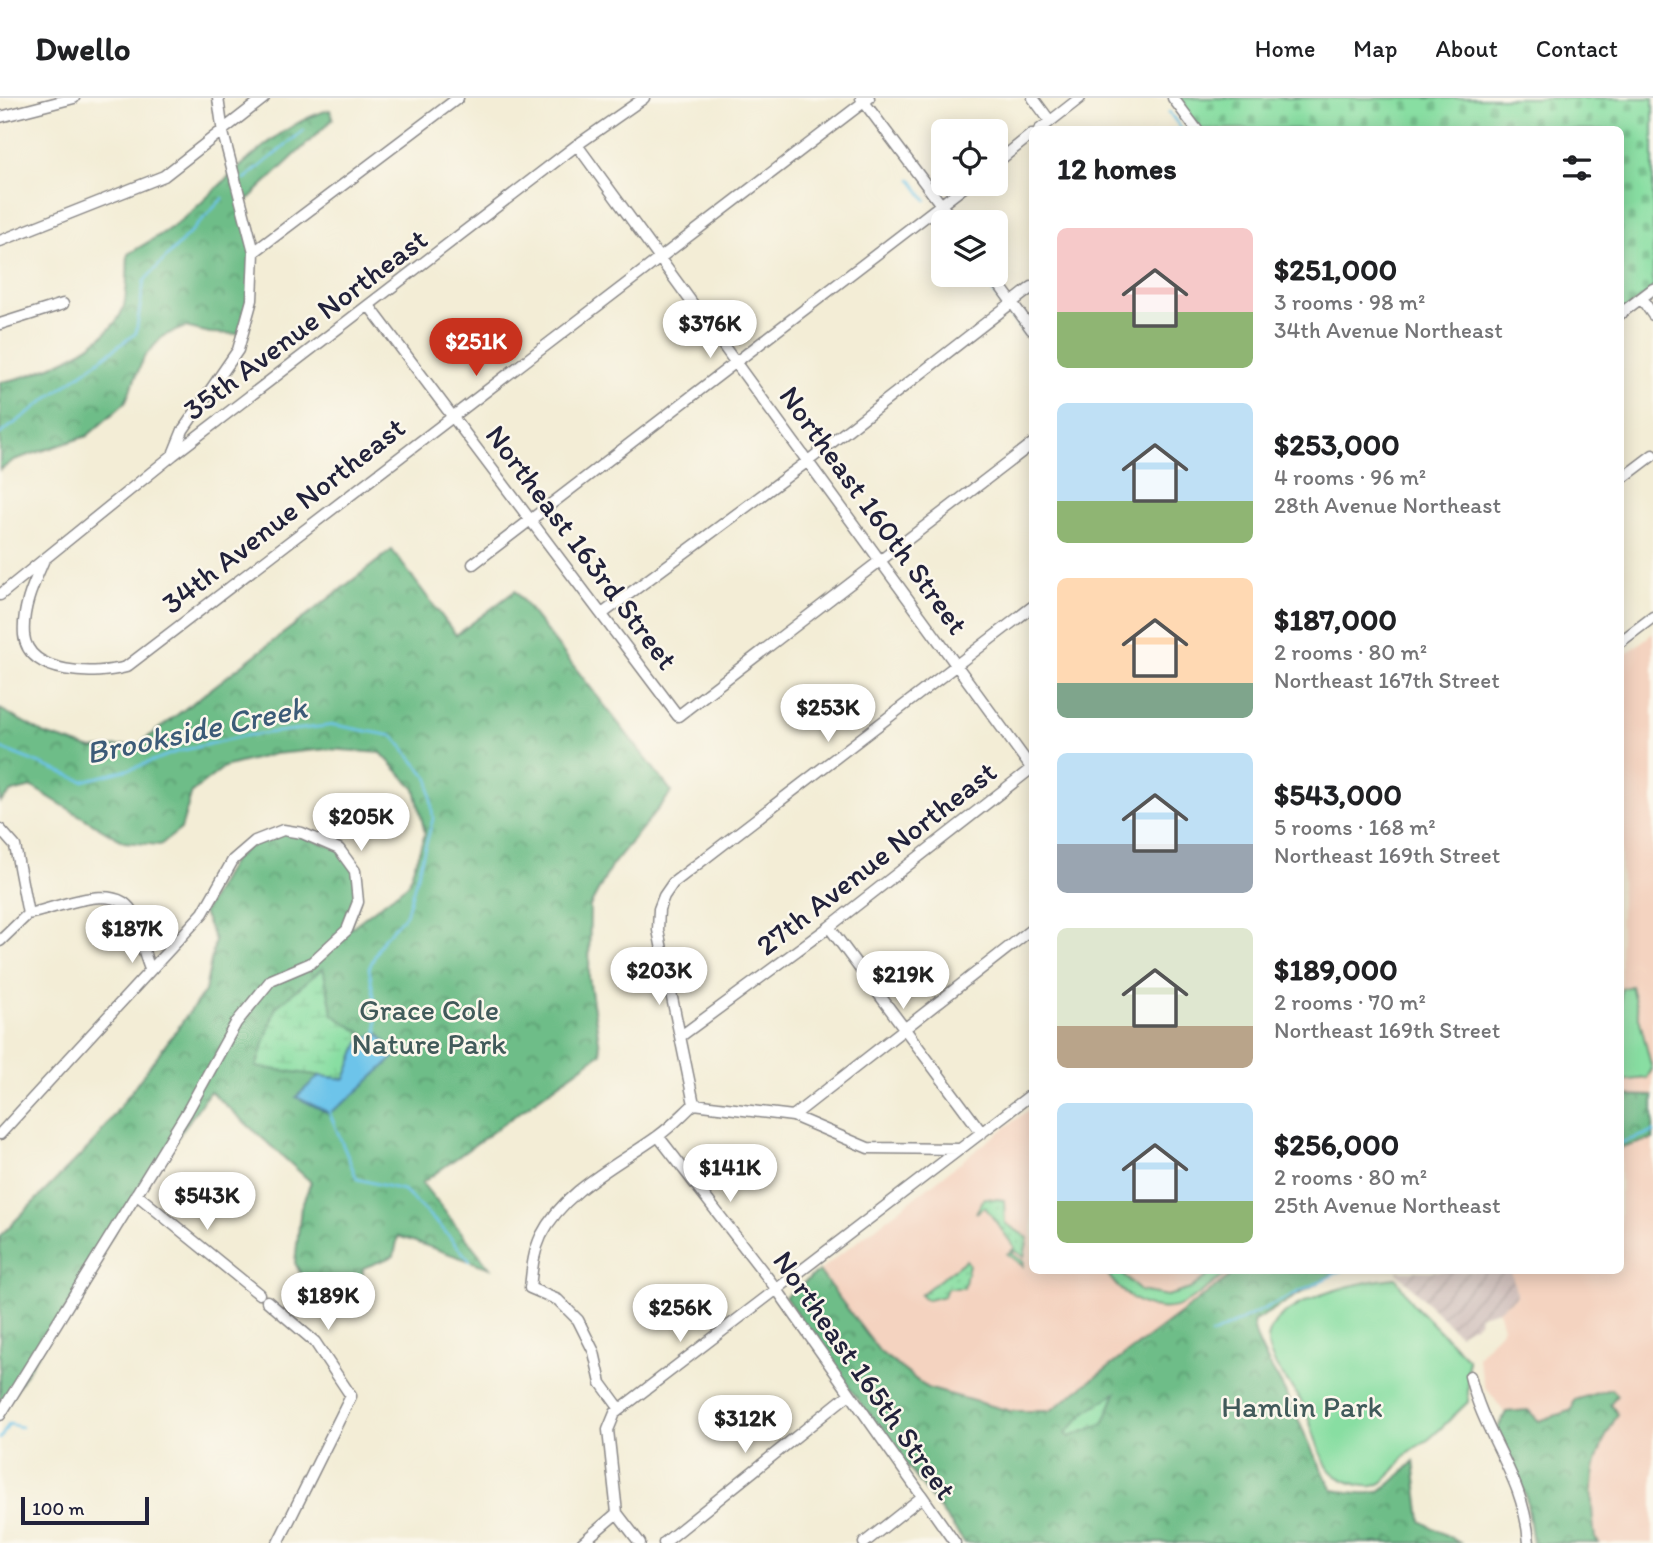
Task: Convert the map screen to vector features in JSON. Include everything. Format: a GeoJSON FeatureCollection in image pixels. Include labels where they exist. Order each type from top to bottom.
{"type":"FeatureCollection","features":[{"type":"Feature","properties":{"kind":"street"},"geometry":{"type":"LineString","coordinates":[[0,117],[74,98]]}},
{"type":"Feature","properties":{"kind":"street"},"geometry":{"type":"LineString","coordinates":[[173,455],[183,430],[238,350],[252,300],[254,252],[223,133],[218,98]]}},
{"type":"Feature","properties":{"kind":"street"},"geometry":{"type":"LineString","coordinates":[[0,241],[164,176],[223,133],[264,98]]}},
{"type":"Feature","properties":{"kind":"street"},"geometry":{"type":"LineString","coordinates":[[254,252],[458,98]]}},
{"type":"Feature","properties":{"kind":"street","name":"35th Avenue Northeast"},"geometry":{"type":"LineString","coordinates":[[0,595],[173,455],[370,307],[577,145],[644,98]]}},
{"type":"Feature","properties":{"kind":"street"},"geometry":{"type":"LineString","coordinates":[[1033,98],[1050,121]]}},
{"type":"Feature","properties":{"kind":"street"},"geometry":{"type":"LineString","coordinates":[[1044,126],[1080,98]]}},
{"type":"Feature","properties":{"kind":"street"},"geometry":{"type":"LineString","coordinates":[[1173,98],[1193,126]]}},
{"type":"Feature","properties":{"kind":"street"},"geometry":{"type":"LineString","coordinates":[[865,99],[945,210]]}},
{"type":"Feature","properties":{"kind":"street","name":"34th Avenue Northeast"},"geometry":{"type":"LineString","coordinates":[[43,562],[27,598],[24,635],[27,648],[38,659],[59,668],[104,673],[126,667],[661,259],[865,99]]}},
{"type":"Feature","properties":{"kind":"street"},"geometry":{"type":"LineString","coordinates":[[1008,153],[1029,136]]}},
{"type":"Feature","properties":{"kind":"street","name":"Northeast 160th Street"},"geometry":{"type":"LineString","coordinates":[[577,145],[1029,764]]}},
{"type":"Feature","properties":{"kind":"street"},"geometry":{"type":"LineString","coordinates":[[473,564],[952,196]]}},
{"type":"Feature","properties":{"kind":"street"},"geometry":{"type":"LineString","coordinates":[[1001,287],[1029,326]]}},
{"type":"Feature","properties":{"kind":"street"},"geometry":{"type":"LineString","coordinates":[[602,614],[808,461],[1029,289]]}},
{"type":"Feature","properties":{"kind":"street"},"geometry":{"type":"LineString","coordinates":[[1624,311],[1653,289]]}},
{"type":"Feature","properties":{"kind":"street"},"geometry":{"type":"LineString","coordinates":[[1641,298],[1653,315]]}},
{"type":"Feature","properties":{"kind":"street"},"geometry":{"type":"LineString","coordinates":[[0,324],[63,304]]}},
{"type":"Feature","properties":{"kind":"street","name":"Northeast 163rd Street"},"geometry":{"type":"LineString","coordinates":[[370,307],[678,716],[881,561]]}},
{"type":"Feature","properties":{"kind":"street"},"geometry":{"type":"LineString","coordinates":[[881,561],[1029,446]]}},
{"type":"Feature","properties":{"kind":"street"},"geometry":{"type":"LineString","coordinates":[[1624,477],[1653,455]]}},
{"type":"Feature","properties":{"kind":"street"},"geometry":{"type":"LineString","coordinates":[[694,1104],[658,930],[659,909],[664,896],[673,883],[1029,609]]}},
{"type":"Feature","properties":{"kind":"street"},"geometry":{"type":"LineString","coordinates":[[1624,639],[1653,617]]}},
{"type":"Feature","properties":{"kind":"street","name":"27th Avenue Northeast"},"geometry":{"type":"LineString","coordinates":[[681,1036],[829,927],[1029,770]]}},
{"type":"Feature","properties":{"kind":"street"},"geometry":{"type":"LineString","coordinates":[[0,828],[15,846],[27,915]]}},
{"type":"Feature","properties":{"kind":"street"},"geometry":{"type":"LineString","coordinates":[[0,1134],[203,913],[233,860],[255,841],[283,830],[302,833],[339,849],[355,871],[359,902],[347,930],[311,963],[271,980],[236,1023],[136,1194],[0,1415]]}},
{"type":"Feature","properties":{"kind":"street"},"geometry":{"type":"LineString","coordinates":[[0,941],[27,915],[47,911],[80,898],[96,897],[122,903],[133,914],[150,969]]}},
{"type":"Feature","properties":{"kind":"street"},"geometry":{"type":"LineString","coordinates":[[829,927],[982,1133]]}},
{"type":"Feature","properties":{"kind":"street"},"geometry":{"type":"LineString","coordinates":[[793,1116],[1029,931]]}},
{"type":"Feature","properties":{"kind":"street"},"geometry":{"type":"LineString","coordinates":[[640,1543],[617,1513],[608,1430],[620,1409],[778,1291],[1029,1096]]}},
{"type":"Feature","properties":{"kind":"street"},"geometry":{"type":"LineString","coordinates":[[620,1409],[601,1383],[594,1352],[578,1320],[558,1300],[530,1288],[533,1260],[540,1239],[557,1213],[630,1153],[658,1136],[694,1104],[793,1116],[868,1148],[960,1149]]}},
{"type":"Feature","properties":{"kind":"street","name":"Northeast 165th Street"},"geometry":{"type":"LineString","coordinates":[[658,1136],[778,1291],[848,1395],[955,1543]]}},
{"type":"Feature","properties":{"kind":"street"},"geometry":{"type":"LineString","coordinates":[[136,1194],[315,1342],[351,1396],[278,1543]]}},
{"type":"Feature","properties":{"kind":"street"},"geometry":{"type":"LineString","coordinates":[[1471,1376],[1480,1409],[1519,1488],[1527,1516],[1529,1543]]}},
{"type":"Feature","properties":{"kind":"street"},"geometry":{"type":"LineString","coordinates":[[664,1543],[848,1395]]}},
{"type":"Feature","properties":{"kind":"street"},"geometry":{"type":"LineString","coordinates":[[864,1543],[922,1497]]}},
{"type":"Feature","properties":{"kind":"street"},"geometry":{"type":"LineString","coordinates":[[582,1543],[617,1513]]}},
{"type":"Feature","properties":{"kind":"shaded area"},"geometry":{"type":"Polygon","coordinates":[[[1653,633],[1653,1543],[1599,1543],[1485,1386],[1477,1357],[1503,1327],[1498,1310],[1517,1296],[1512,1274],[1624,1274],[1624,656],[1653,633]]]}},
{"type":"Feature","properties":{"kind":"shaded area"},"geometry":{"type":"Polygon","coordinates":[[[1029,1109],[1029,1274],[1233,1274],[1050,1411],[1010,1411],[927,1388],[879,1351],[819,1271],[1029,1109]]]}},
{"type":"Feature","properties":{"kind":"shaded area"},"geometry":{"type":"Polygon","coordinates":[[[1399,1274],[1512,1274],[1517,1296],[1498,1310],[1480,1315],[1479,1322],[1458,1334],[1399,1274]]]}},
{"type":"Feature","properties":{"kind":"green space"},"geometry":{"type":"Polygon","coordinates":[[[1176,98],[1653,98],[1653,289],[1624,311],[1624,126],[1198,126],[1176,98]]]}},
{"type":"Feature","properties":{"kind":"green space"},"geometry":{"type":"Polygon","coordinates":[[[330,110],[333,119],[242,205],[254,252],[243,334],[210,333],[185,327],[163,336],[144,357],[125,403],[87,436],[14,460],[0,470],[0,382],[33,374],[70,358],[103,335],[115,323],[123,309],[127,289],[128,254],[184,218],[274,138],[311,116],[330,110]]]}},
{"type":"Feature","properties":{"kind":"green space","name":"Grace Cole Nature Park"},"geometry":{"type":"Polygon","coordinates":[[[392,550],[456,635],[515,591],[672,792],[612,865],[590,906],[589,978],[601,1053],[422,1183],[490,1268],[398,1236],[394,1256],[363,1268],[361,1301],[340,1310],[313,1297],[295,1263],[301,1207],[311,1182],[210,1091],[137,1195],[0,1415],[0,1236],[94,1142],[205,991],[215,940],[203,913],[233,860],[255,841],[283,830],[339,849],[355,871],[358,902],[348,930],[408,884],[425,834],[415,789],[381,753],[328,749],[274,754],[224,767],[192,792],[181,829],[160,845],[124,842],[32,787],[12,792],[0,802],[0,709],[45,734],[92,749],[139,744],[392,550]]]}},
{"type":"Feature","properties":{"kind":"green space"},"geometry":{"type":"Polygon","coordinates":[[[323,968],[333,1015],[368,1037],[359,1043],[345,1079],[256,1067],[276,1007],[323,968]]]}},
{"type":"Feature","properties":{"kind":"green space"},"geometry":{"type":"Polygon","coordinates":[[[1631,986],[1652,1069],[1647,1078],[1624,1081],[1624,988],[1631,986]]]}},
{"type":"Feature","properties":{"kind":"green space"},"geometry":{"type":"Polygon","coordinates":[[[1624,1095],[1653,1096],[1653,1139],[1624,1147],[1624,1095]]]}},
{"type":"Feature","properties":{"kind":"green space"},"geometry":{"type":"Polygon","coordinates":[[[984,1198],[1004,1200],[1005,1223],[1028,1238],[1024,1257],[1015,1251],[1011,1253],[1024,1262],[1023,1266],[1007,1254],[1015,1248],[985,1207],[976,1213],[984,1198]]]}},
{"type":"Feature","properties":{"kind":"green space"},"geometry":{"type":"Polygon","coordinates":[[[966,1260],[969,1264],[964,1288],[947,1288],[944,1296],[928,1300],[920,1295],[966,1260]]]}},
{"type":"Feature","properties":{"kind":"green space"},"geometry":{"type":"Polygon","coordinates":[[[819,1271],[880,1352],[927,1388],[1010,1411],[1050,1411],[1233,1274],[1332,1274],[1253,1322],[1260,1347],[1333,1490],[1362,1493],[1379,1491],[1394,1481],[1414,1461],[1421,1521],[1460,1543],[965,1543],[785,1297],[819,1271]]]}},
{"type":"Feature","properties":{"kind":"green space"},"geometry":{"type":"Polygon","coordinates":[[[1108,1274],[1122,1274],[1140,1291],[1167,1296],[1190,1289],[1210,1274],[1226,1274],[1185,1303],[1162,1308],[1140,1302],[1120,1289],[1108,1274]]]}},
{"type":"Feature","properties":{"kind":"green space"},"geometry":{"type":"Polygon","coordinates":[[[1396,1278],[1412,1303],[1468,1359],[1468,1402],[1429,1439],[1407,1454],[1383,1481],[1373,1486],[1362,1486],[1337,1476],[1325,1463],[1303,1405],[1271,1357],[1268,1340],[1273,1326],[1301,1303],[1342,1288],[1396,1278]]]}},
{"type":"Feature","properties":{"kind":"green space"},"geometry":{"type":"Polygon","coordinates":[[[1611,1389],[1617,1395],[1610,1404],[1618,1414],[1602,1446],[1593,1474],[1595,1538],[1599,1543],[1533,1543],[1526,1496],[1496,1432],[1506,1412],[1528,1410],[1539,1421],[1572,1410],[1574,1400],[1611,1389]]]}},
{"type":"Feature","properties":{"kind":"green space"},"geometry":{"type":"Polygon","coordinates":[[[1116,1393],[1103,1424],[1069,1437],[1066,1433],[1087,1411],[1116,1393]]]}},
{"type":"Feature","properties":{"kind":"water"},"geometry":{"type":"Polygon","coordinates":[[[377,1032],[397,1055],[349,1099],[329,1113],[296,1097],[319,1076],[345,1079],[359,1043],[377,1032]]]}},
{"type":"Feature","properties":{"kind":"waterway"},"geometry":{"type":"LineString","coordinates":[[1169,112],[1179,126]]}},
{"type":"Feature","properties":{"kind":"waterway"},"geometry":{"type":"LineString","coordinates":[[245,179],[304,130]]}},
{"type":"Feature","properties":{"kind":"waterway"},"geometry":{"type":"LineString","coordinates":[[911,179],[926,200]]}},
{"type":"Feature","properties":{"kind":"waterway"},"geometry":{"type":"LineString","coordinates":[[0,434],[136,333],[144,281],[223,198]]}},
{"type":"Feature","properties":{"kind":"waterway"},"geometry":{"type":"LineString","coordinates":[[990,287],[1001,303]]}},
{"type":"Feature","properties":{"kind":"waterway"},"geometry":{"type":"LineString","coordinates":[[1011,317],[1025,335]]}},
{"type":"Feature","properties":{"kind":"waterway","name":"Brookside Creek"},"geometry":{"type":"LineString","coordinates":[[0,748],[83,781],[134,768],[176,752],[243,736],[335,725],[393,736],[429,779],[433,819],[406,915],[383,939],[369,968],[377,1013],[377,1034]]}},
{"type":"Feature","properties":{"kind":"waterway","name":"Brookside Creek"},"geometry":{"type":"LineString","coordinates":[[328,1109],[357,1179],[403,1190],[442,1228],[470,1261]]}},
{"type":"Feature","properties":{"kind":"waterway"},"geometry":{"type":"LineString","coordinates":[[1624,1142],[1653,1132]]}},
{"type":"Feature","properties":{"kind":"waterway"},"geometry":{"type":"LineString","coordinates":[[1211,1335],[1335,1274]]}},
{"type":"Feature","properties":{"kind":"waterway"},"geometry":{"type":"LineString","coordinates":[[0,1439],[9,1424],[21,1427]]}},
{"type":"Feature","properties":{"kind":"park label","name":"Hamlin Park"},"geometry":{"type":"Point","coordinates":[1302,1406]}}]}
